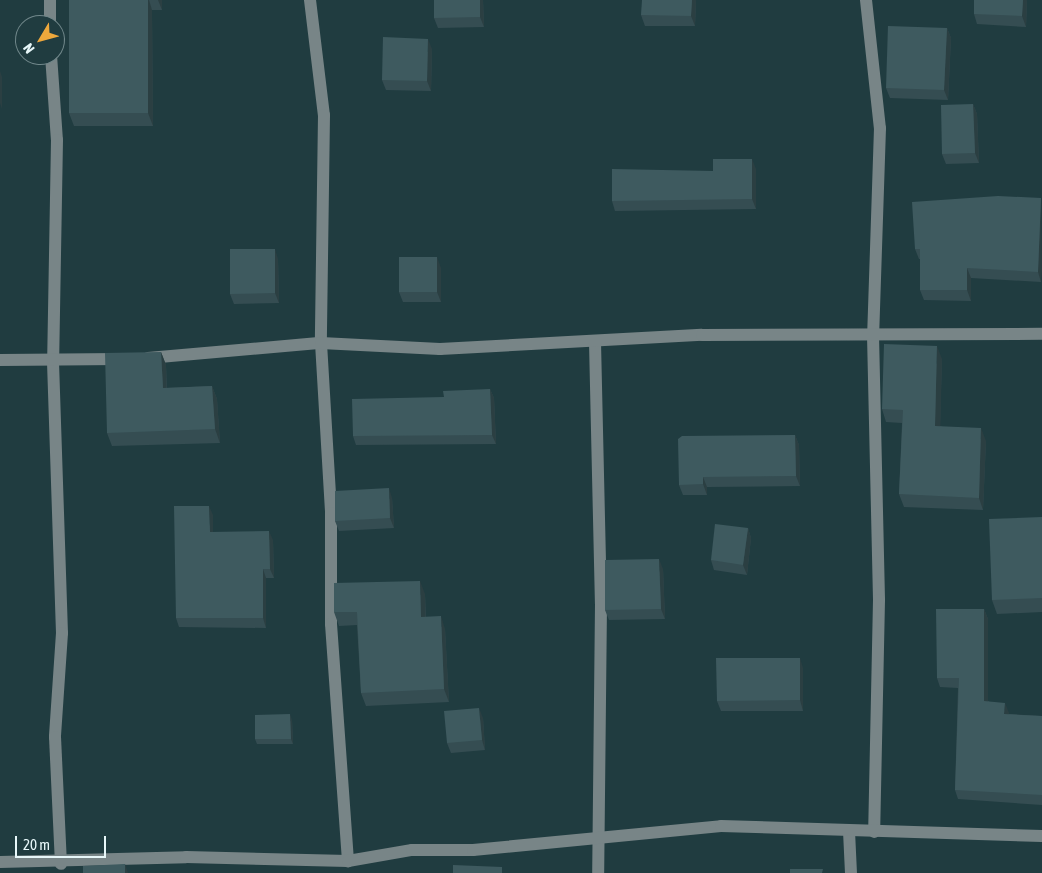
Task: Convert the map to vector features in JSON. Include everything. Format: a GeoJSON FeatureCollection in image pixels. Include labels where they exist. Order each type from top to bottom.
{"type":"FeatureCollection","features":[{"type":"Feature","properties":{"kind":"street"},"geometry":{"type":"LineString","coordinates":[[50,0],[50,15]]}},
{"type":"Feature","properties":{"kind":"street"},"geometry":{"type":"LineString","coordinates":[[310,0],[324,115],[321,343],[331,513],[331,624],[348,861]]}},
{"type":"Feature","properties":{"kind":"street"},"geometry":{"type":"LineString","coordinates":[[866,0],[880,128],[873,335],[880,600],[874,832]]}},
{"type":"Feature","properties":{"kind":"street"},"geometry":{"type":"LineString","coordinates":[[51,65],[57,140],[53,362],[62,634],[55,737],[61,864]]}},
{"type":"Feature","properties":{"kind":"street"},"geometry":{"type":"LineString","coordinates":[[0,360],[53,362],[321,343],[440,349],[595,342],[702,334],[1042,334]]}},
{"type":"Feature","properties":{"kind":"street"},"geometry":{"type":"LineString","coordinates":[[595,342],[601,604],[596,839],[598,873]]}},
{"type":"Feature","properties":{"kind":"street"},"geometry":{"type":"LineString","coordinates":[[0,862],[61,864],[186,857],[348,861],[412,850],[596,839],[721,826],[1042,836]]}},
{"type":"Feature","properties":{"kind":"street"},"geometry":{"type":"LineString","coordinates":[[849,831],[851,873]]}},
{"type":"Feature","properties":{"kind":"building"},"geometry":{"type":"Polygon","coordinates":[[[69,0],[148,0],[148,113],[69,113],[69,0]]]}},
{"type":"Feature","properties":{"kind":"building"},"geometry":{"type":"Polygon","coordinates":[[[434,0],[480,0],[480,17],[434,18],[434,0]]]}},
{"type":"Feature","properties":{"kind":"building"},"geometry":{"type":"Polygon","coordinates":[[[642,0],[692,0],[691,16],[641,15],[642,0]]]}},
{"type":"Feature","properties":{"kind":"building"},"geometry":{"type":"Polygon","coordinates":[[[974,0],[1023,0],[1022,16],[974,14],[974,0]]]}},
{"type":"Feature","properties":{"kind":"building"},"geometry":{"type":"Polygon","coordinates":[[[888,26],[947,28],[944,90],[886,88],[888,26]]]}},
{"type":"Feature","properties":{"kind":"building"},"geometry":{"type":"Polygon","coordinates":[[[383,37],[428,39],[427,81],[382,80],[383,37]]]}},
{"type":"Feature","properties":{"kind":"building"},"geometry":{"type":"Polygon","coordinates":[[[973,104],[975,153],[942,154],[941,105],[973,104]]]}},
{"type":"Feature","properties":{"kind":"building"},"geometry":{"type":"Polygon","coordinates":[[[713,159],[752,159],[752,199],[612,201],[612,169],[713,171],[713,159]]]}},
{"type":"Feature","properties":{"kind":"building"},"geometry":{"type":"Polygon","coordinates":[[[998,196],[1041,198],[1038,272],[967,268],[967,290],[920,290],[920,249],[915,249],[912,202],[998,196]]]}},
{"type":"Feature","properties":{"kind":"building"},"geometry":{"type":"Polygon","coordinates":[[[230,249],[275,249],[275,293],[230,294],[230,249]]]}},
{"type":"Feature","properties":{"kind":"building"},"geometry":{"type":"Polygon","coordinates":[[[399,257],[437,257],[437,292],[399,292],[399,257]]]}},
{"type":"Feature","properties":{"kind":"building"},"geometry":{"type":"Polygon","coordinates":[[[884,344],[937,346],[935,426],[981,428],[979,498],[899,494],[903,410],[882,409],[884,344]]]}},
{"type":"Feature","properties":{"kind":"building"},"geometry":{"type":"Polygon","coordinates":[[[161,352],[163,388],[212,386],[215,429],[107,433],[105,353],[161,352]]]}},
{"type":"Feature","properties":{"kind":"building"},"geometry":{"type":"Polygon","coordinates":[[[490,389],[492,435],[353,436],[352,399],[444,397],[443,391],[490,389]]]}},
{"type":"Feature","properties":{"kind":"building"},"geometry":{"type":"Polygon","coordinates":[[[795,435],[796,476],[703,477],[703,484],[679,485],[678,439],[682,436],[795,435]]]}},
{"type":"Feature","properties":{"kind":"building"},"geometry":{"type":"Polygon","coordinates":[[[389,488],[390,518],[335,521],[335,491],[389,488]]]}},
{"type":"Feature","properties":{"kind":"building"},"geometry":{"type":"Polygon","coordinates":[[[174,506],[209,506],[210,532],[269,531],[270,569],[263,569],[263,618],[176,618],[174,506]]]}},
{"type":"Feature","properties":{"kind":"building"},"geometry":{"type":"Polygon","coordinates":[[[1042,517],[1042,598],[992,600],[989,519],[1042,517]]]}},
{"type":"Feature","properties":{"kind":"building"},"geometry":{"type":"Polygon","coordinates":[[[715,524],[748,528],[743,565],[711,560],[715,524]]]}},
{"type":"Feature","properties":{"kind":"building"},"geometry":{"type":"Polygon","coordinates":[[[659,559],[661,609],[605,610],[605,560],[659,559]]]}},
{"type":"Feature","properties":{"kind":"building"},"geometry":{"type":"Polygon","coordinates":[[[420,581],[421,617],[441,616],[444,689],[361,693],[357,612],[334,612],[334,583],[420,581]]]}},
{"type":"Feature","properties":{"kind":"building"},"geometry":{"type":"Polygon","coordinates":[[[936,609],[984,609],[984,701],[1005,703],[1004,714],[1042,716],[1042,795],[955,790],[959,678],[937,678],[936,609]]]}},
{"type":"Feature","properties":{"kind":"building"},"geometry":{"type":"Polygon","coordinates":[[[716,658],[800,658],[800,700],[717,701],[716,658]]]}},
{"type":"Feature","properties":{"kind":"building"},"geometry":{"type":"Polygon","coordinates":[[[479,708],[482,740],[447,743],[444,711],[479,708]]]}},
{"type":"Feature","properties":{"kind":"building"},"geometry":{"type":"Polygon","coordinates":[[[290,714],[291,739],[255,739],[255,715],[290,714]]]}},
{"type":"Feature","properties":{"kind":"building"},"geometry":{"type":"Polygon","coordinates":[[[125,864],[125,873],[83,873],[83,866],[125,864]]]}},
{"type":"Feature","properties":{"kind":"building"},"geometry":{"type":"Polygon","coordinates":[[[453,865],[502,867],[502,873],[453,873],[453,865]]]}},
{"type":"Feature","properties":{"kind":"building"},"geometry":{"type":"Polygon","coordinates":[[[790,869],[823,869],[822,873],[790,873],[790,869]]]}}]}
